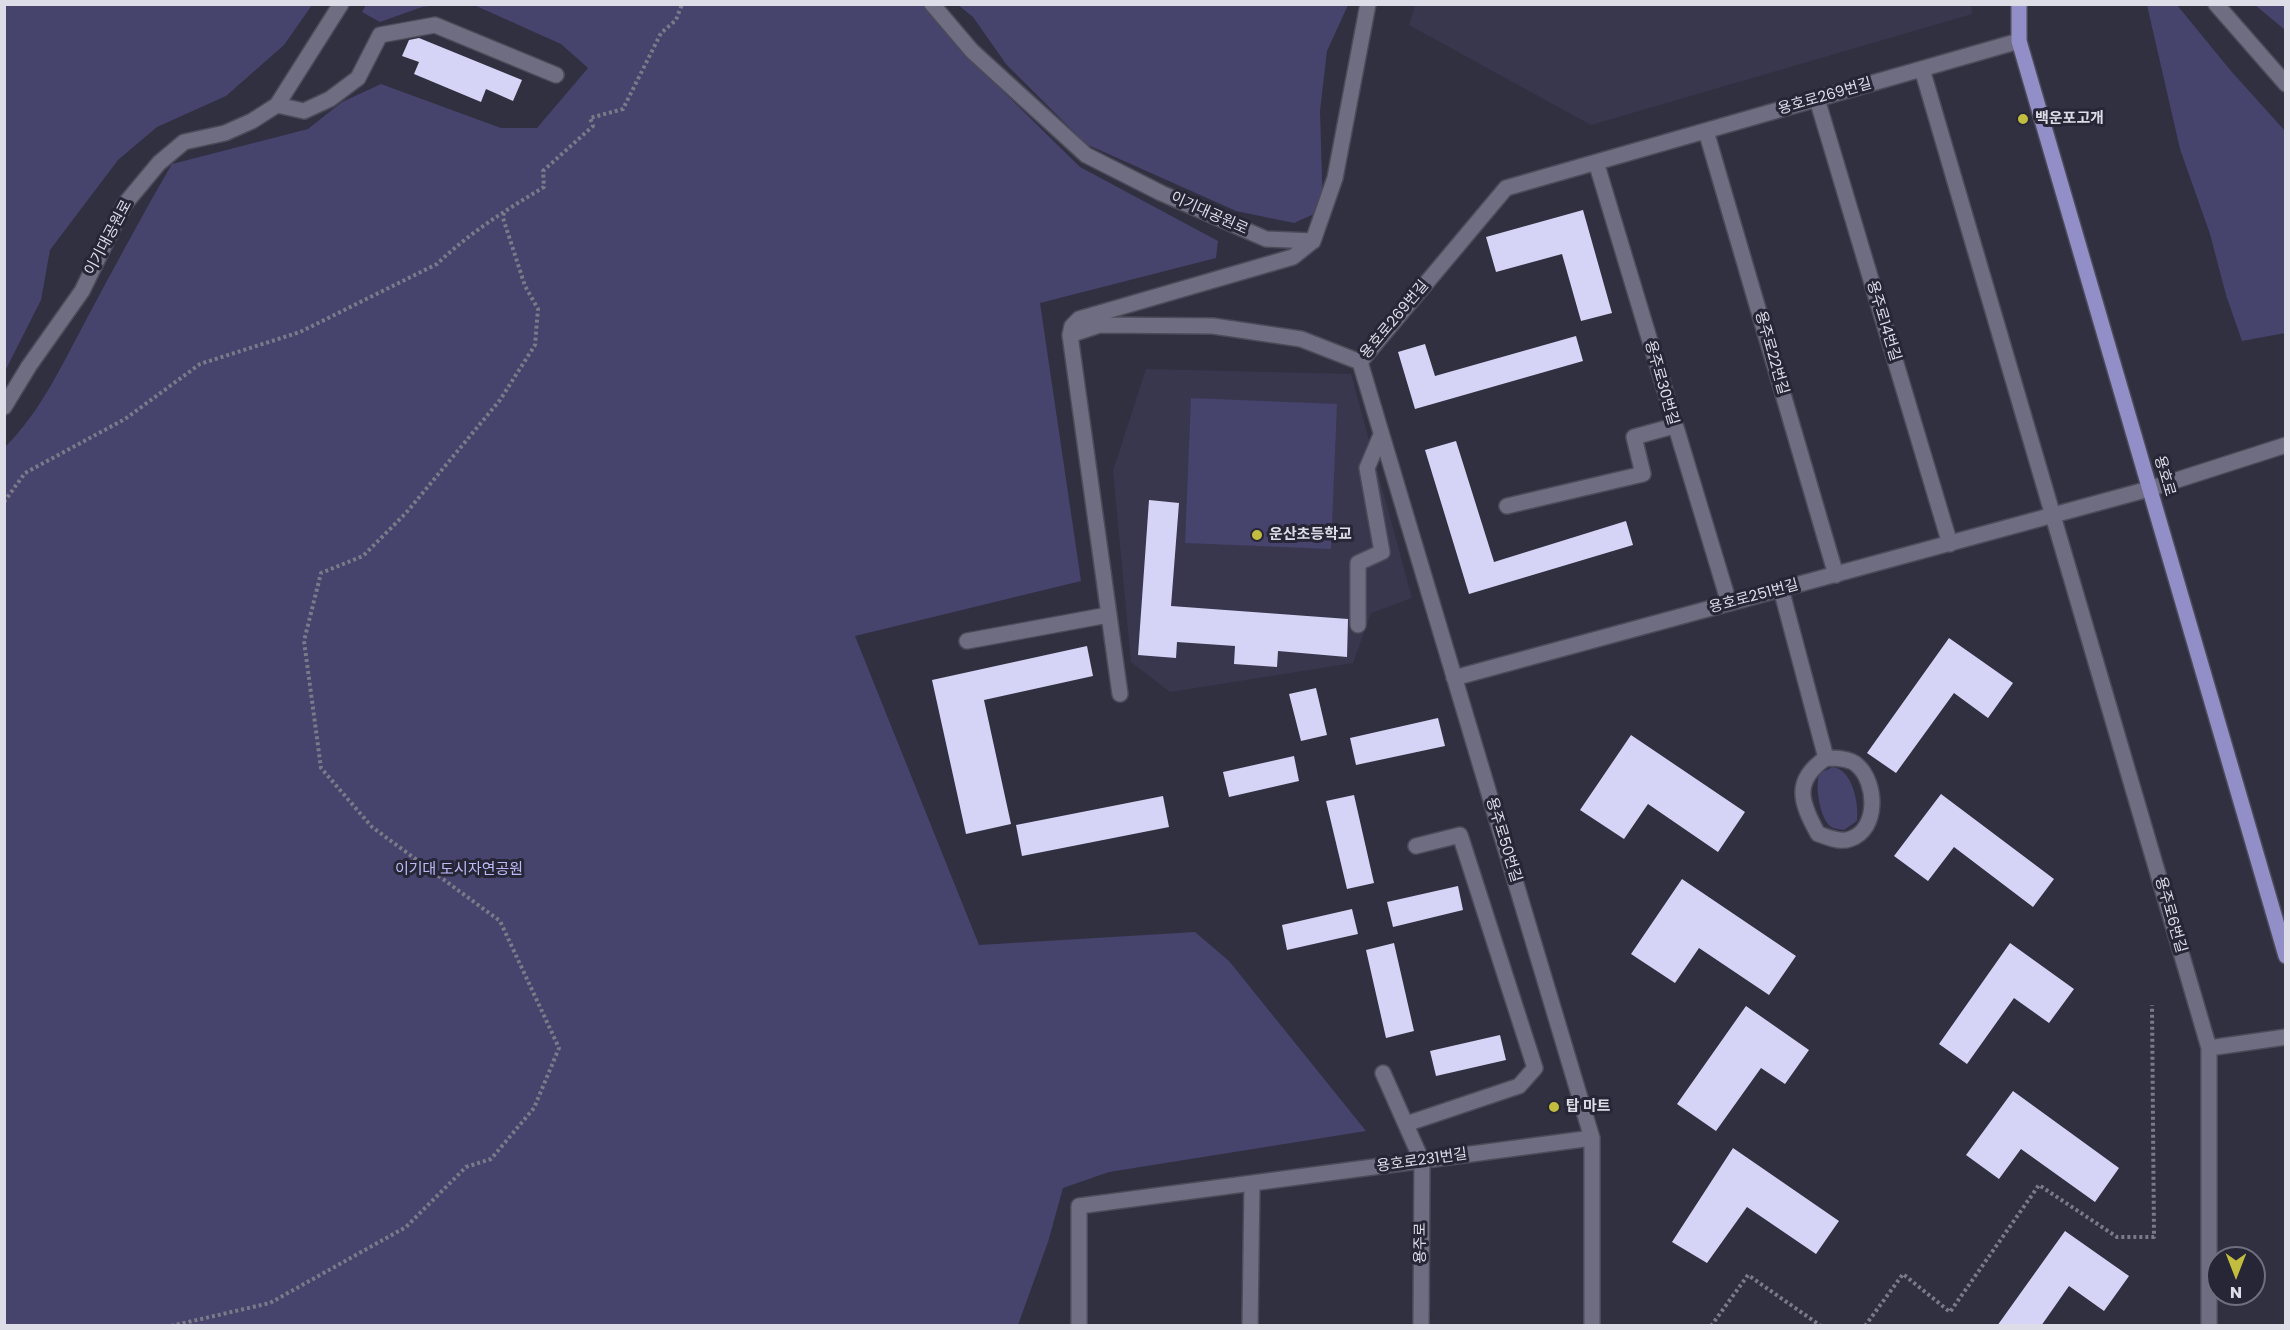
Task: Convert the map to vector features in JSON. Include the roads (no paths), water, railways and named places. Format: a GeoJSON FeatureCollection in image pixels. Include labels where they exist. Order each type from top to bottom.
{"type":"FeatureCollection","features":[{"type":"Feature","properties":{"kind":"main road","name":"용호로"},"geometry":{"type":"LineString","coordinates":[[2021,7],[2019,41],[2286,956]]}},
{"type":"Feature","properties":{"kind":"street","name":"이기대공원로"},"geometry":{"type":"LineString","coordinates":[[4,407],[29,366],[82,291],[124,205],[159,163],[184,142],[252,122],[277,105],[341,4]]}},
{"type":"Feature","properties":{"kind":"street","name":"이기대공원로"},"geometry":{"type":"LineString","coordinates":[[932,4],[972,51],[1086,155],[1161,193],[1266,239],[1313,241]]}},
{"type":"Feature","properties":{"kind":"street"},"geometry":{"type":"LineString","coordinates":[[1120,694],[1070,335],[1072,326],[1079,319],[1293,257],[1313,241],[1335,178],[1368,4]]}},
{"type":"Feature","properties":{"kind":"street"},"geometry":{"type":"LineString","coordinates":[[2216,4],[2286,84]]}},
{"type":"Feature","properties":{"kind":"street"},"geometry":{"type":"LineString","coordinates":[[277,105],[304,111],[330,99],[358,78],[380,35],[435,25],[556,75]]}},
{"type":"Feature","properties":{"kind":"street","name":"용호로269번길"},"geometry":{"type":"LineString","coordinates":[[1070,335],[1100,325],[1213,326],[1301,339],[1360,362],[1506,188],[2019,41]]}},
{"type":"Feature","properties":{"kind":"street"},"geometry":{"type":"LineString","coordinates":[[1922,69],[2054,516]]}},
{"type":"Feature","properties":{"kind":"street","name":"용주로14번길"},"geometry":{"type":"LineString","coordinates":[[1817,99],[1950,544]]}},
{"type":"Feature","properties":{"kind":"street","name":"용주로22번길"},"geometry":{"type":"LineString","coordinates":[[1706,131],[1836,574]]}},
{"type":"Feature","properties":{"kind":"street","name":"용주로30번길"},"geometry":{"type":"LineString","coordinates":[[1596,162],[1729,603]]}},
{"type":"Feature","properties":{"kind":"street","name":"용주로50번길"},"geometry":{"type":"LineString","coordinates":[[1360,362],[1592,1138],[1592,1326]]}},
{"type":"Feature","properties":{"kind":"street"},"geometry":{"type":"LineString","coordinates":[[1507,506],[1643,474],[1634,437],[1674,426]]}},
{"type":"Feature","properties":{"kind":"street"},"geometry":{"type":"LineString","coordinates":[[1358,625],[1358,563],[1382,552],[1367,468],[1381,435]]}},
{"type":"Feature","properties":{"kind":"street","name":"용호로251번길"},"geometry":{"type":"LineString","coordinates":[[1454,678],[2054,516],[2150,489],[2286,445]]}},
{"type":"Feature","properties":{"kind":"street","name":"용주로6번길"},"geometry":{"type":"LineString","coordinates":[[2054,516],[2209,1048],[2209,1326]]}},
{"type":"Feature","properties":{"kind":"street"},"geometry":{"type":"LineString","coordinates":[[1781,589],[1826,758]]}},
{"type":"Feature","properties":{"kind":"street"},"geometry":{"type":"LineString","coordinates":[[967,641],[1108,615]]}},
{"type":"Feature","properties":{"kind":"street"},"geometry":{"type":"LineString","coordinates":[[1826,758],[1842,759],[1857,765],[1870,788],[1873,815],[1865,828],[1850,839],[1834,839],[1818,834],[1805,810],[1803,784],[1810,769],[1826,758]]}},
{"type":"Feature","properties":{"kind":"street"},"geometry":{"type":"LineString","coordinates":[[1406,1124],[1519,1086],[1535,1068],[1460,835],[1416,846]]}},
{"type":"Feature","properties":{"kind":"street"},"geometry":{"type":"LineString","coordinates":[[2209,1048],[2286,1037]]}},
{"type":"Feature","properties":{"kind":"street"},"geometry":{"type":"LineString","coordinates":[[1383,1073],[1422,1161]]}},
{"type":"Feature","properties":{"kind":"street","name":"용호로231번길"},"geometry":{"type":"LineString","coordinates":[[1079,1326],[1079,1206],[1592,1138]]}},
{"type":"Feature","properties":{"kind":"street","name":"용주로"},"geometry":{"type":"LineString","coordinates":[[1420,1326],[1422,1161]]}},
{"type":"Feature","properties":{"kind":"street"},"geometry":{"type":"LineString","coordinates":[[1250,1326],[1252,1184]]}},
{"type":"Feature","properties":{"kind":"place","name":"백운포고개"},"geometry":{"type":"Point","coordinates":[2023,119]}},
{"type":"Feature","properties":{"kind":"place","name":"운산초등학교"},"geometry":{"type":"Point","coordinates":[1257,535]}},
{"type":"Feature","properties":{"kind":"place","name":"탑 마트"},"geometry":{"type":"Point","coordinates":[1554,1107]}},
{"type":"Feature","properties":{"kind":"park label","name":"이기대 도시자연공원"},"geometry":{"type":"Point","coordinates":[459,870]}}]}
